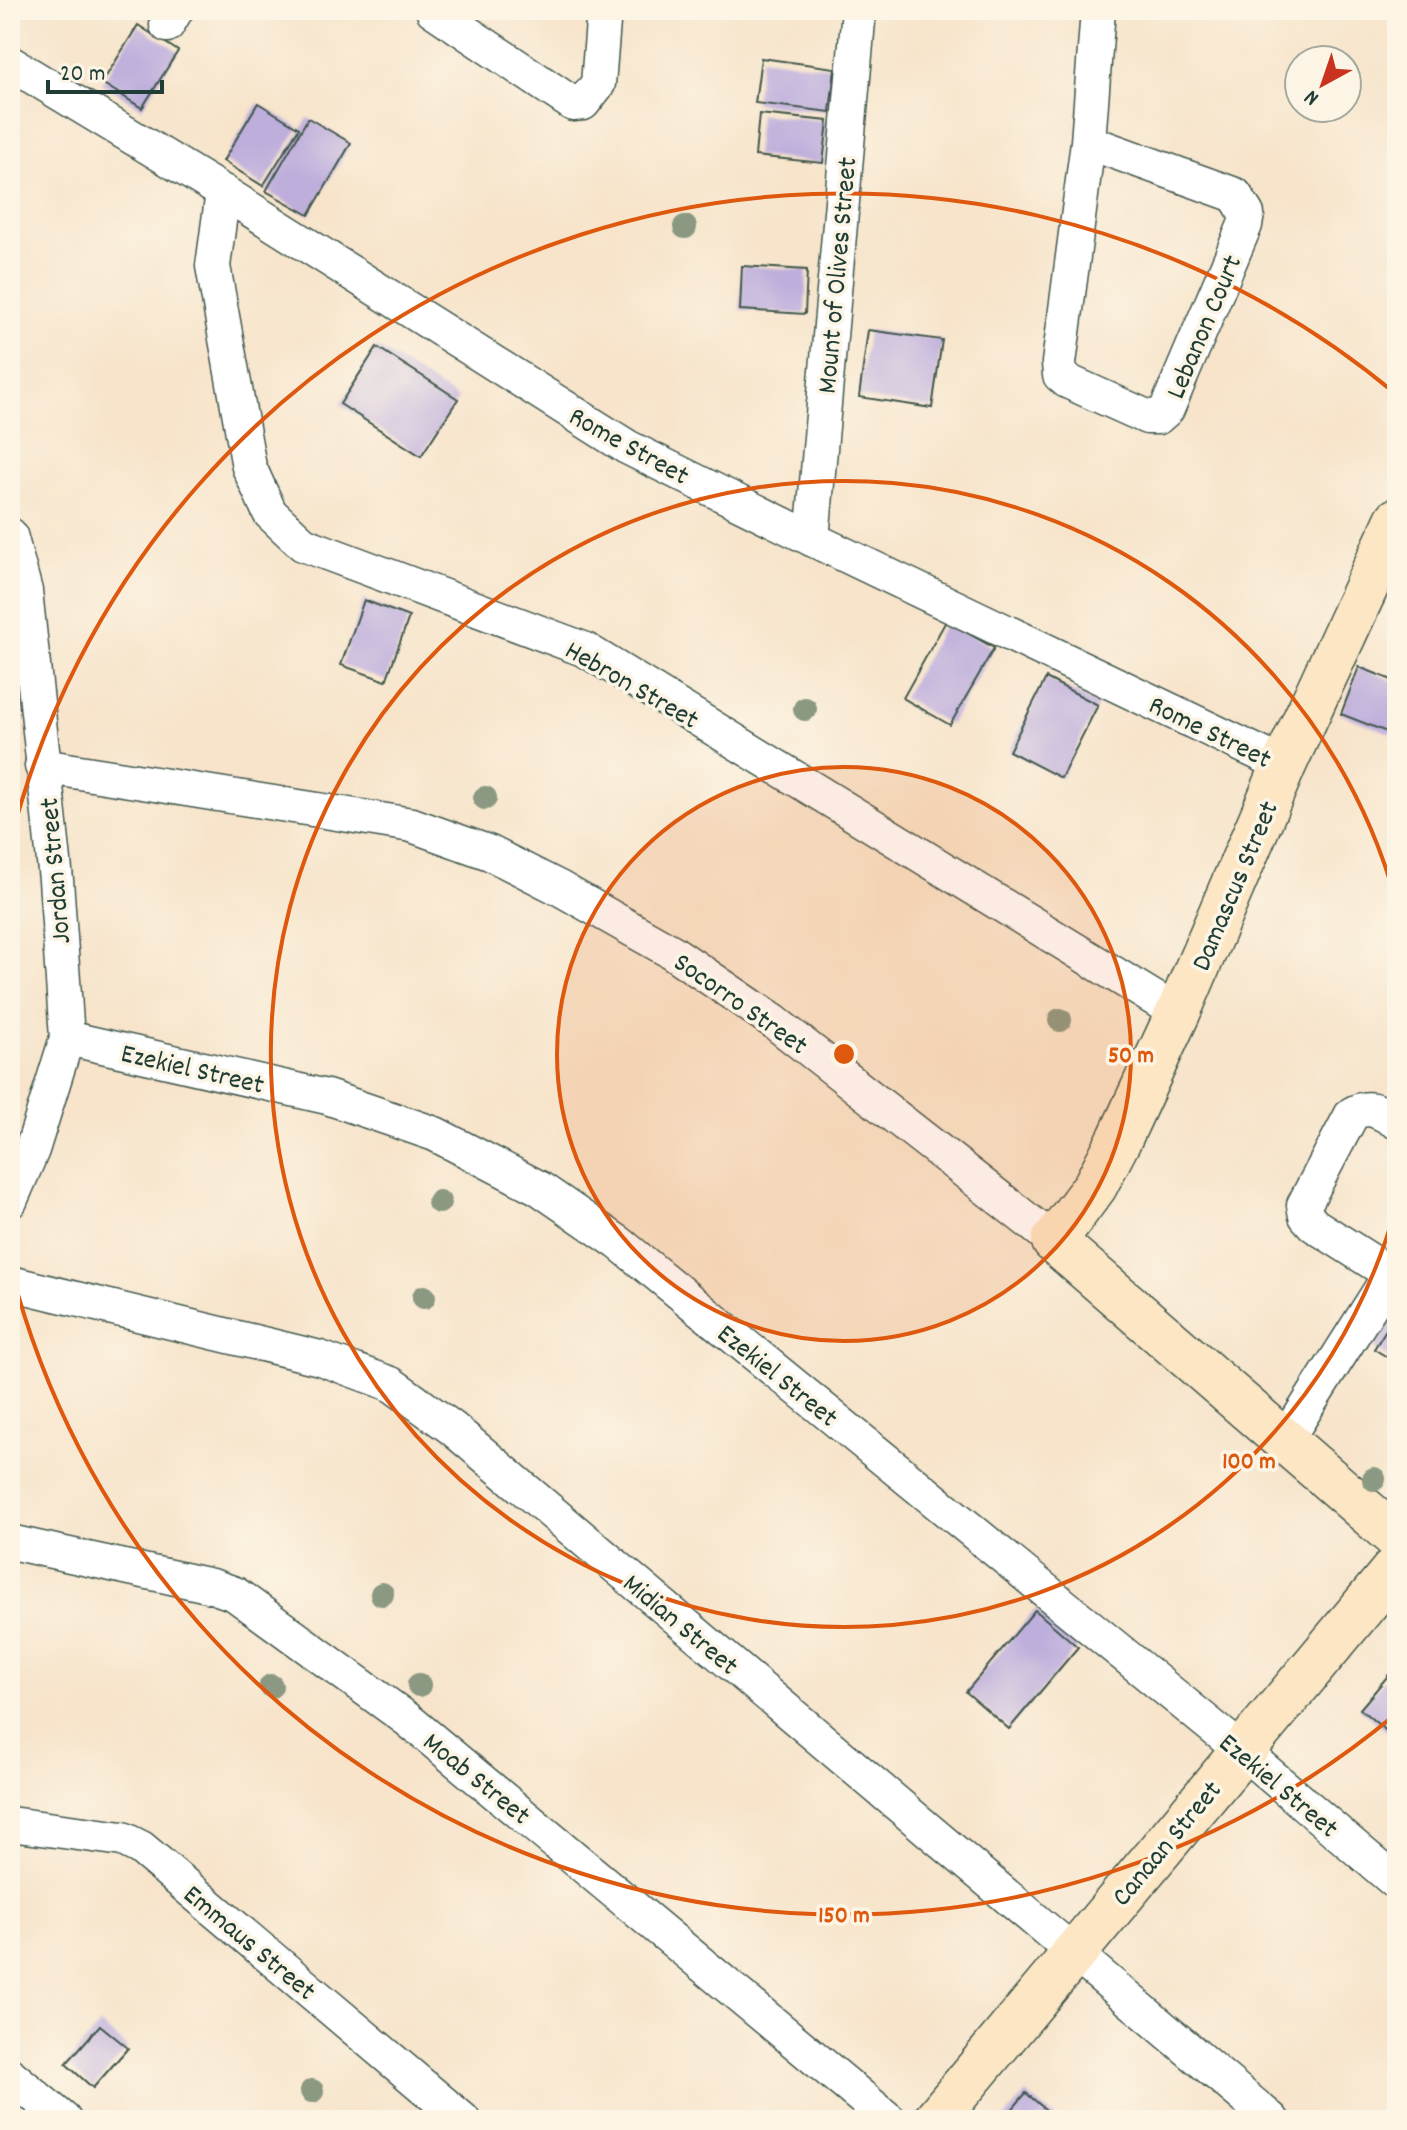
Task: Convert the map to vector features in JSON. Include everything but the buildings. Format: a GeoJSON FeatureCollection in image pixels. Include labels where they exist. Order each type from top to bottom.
{"type":"FeatureCollection","features":[{"type":"Feature","properties":{"kind":"street"},"geometry":{"type":"LineString","coordinates":[[433,10],[573,104],[583,103],[598,84],[604,10]]}},
{"type":"Feature","properties":{"kind":"street","name":"Mount of Olives Street"},"geometry":{"type":"LineString","coordinates":[[812,539],[859,10]]}},
{"type":"Feature","properties":{"kind":"street","name":"Lebanon Court"},"geometry":{"type":"LineString","coordinates":[[1088,142],[1235,195],[1247,214],[1167,409],[1158,417],[1147,417],[1060,375],[1059,363],[1088,142],[1098,10]]}},
{"type":"Feature","properties":{"kind":"street","name":"Rome Street"},"geometry":{"type":"LineString","coordinates":[[10,63],[223,192],[627,447],[1284,765]]}},
{"type":"Feature","properties":{"kind":"street","name":"Hebron Street"},"geometry":{"type":"LineString","coordinates":[[223,192],[213,266],[249,467],[270,513],[303,544],[586,650],[1178,1013]]}},
{"type":"Feature","properties":{"kind":"street","name":"Damascus Street"},"geometry":{"type":"LineString","coordinates":[[1054,1241],[1095,1186],[1178,1013],[1284,765],[1386,570],[1397,520]]}},
{"type":"Feature","properties":{"kind":"street","name":"Jordan Street"},"geometry":{"type":"LineString","coordinates":[[10,535],[25,591],[56,880],[67,1038],[32,1150],[10,1201]]}},
{"type":"Feature","properties":{"kind":"street","name":"Socorro Street"},"geometry":{"type":"LineString","coordinates":[[42,766],[412,825],[490,853],[672,952],[773,1021],[1054,1241],[1397,1538]]}},
{"type":"Feature","properties":{"kind":"street","name":"Ezekiel Street"},"geometry":{"type":"LineString","coordinates":[[67,1038],[327,1097],[435,1134],[539,1188],[619,1243],[1241,1750],[1397,1883]]}},
{"type":"Feature","properties":{"kind":"street"},"geometry":{"type":"LineString","coordinates":[[1285,1441],[1394,1269],[1314,1225],[1306,1216],[1304,1205],[1352,1114],[1361,1108],[1372,1108],[1397,1122]]}},
{"type":"Feature","properties":{"kind":"street","name":"Midian Street"},"geometry":{"type":"LineString","coordinates":[[10,1283],[320,1358],[391,1384],[452,1428],[1272,2120]]}},
{"type":"Feature","properties":{"kind":"street","name":"Moab Street"},"geometry":{"type":"LineString","coordinates":[[10,1542],[212,1586],[235,1594],[407,1719],[889,2120]]}},
{"type":"Feature","properties":{"kind":"street","name":"Canaan Street"},"geometry":{"type":"LineString","coordinates":[[935,2120],[1397,1566]]}},
{"type":"Feature","properties":{"kind":"street","name":"Emmaus Street"},"geometry":{"type":"LineString","coordinates":[[10,1824],[123,1839],[141,1848],[463,2120]]}},
{"type":"Feature","properties":{"kind":"street"},"geometry":{"type":"LineString","coordinates":[[10,2075],[64,2120]]}}]}
